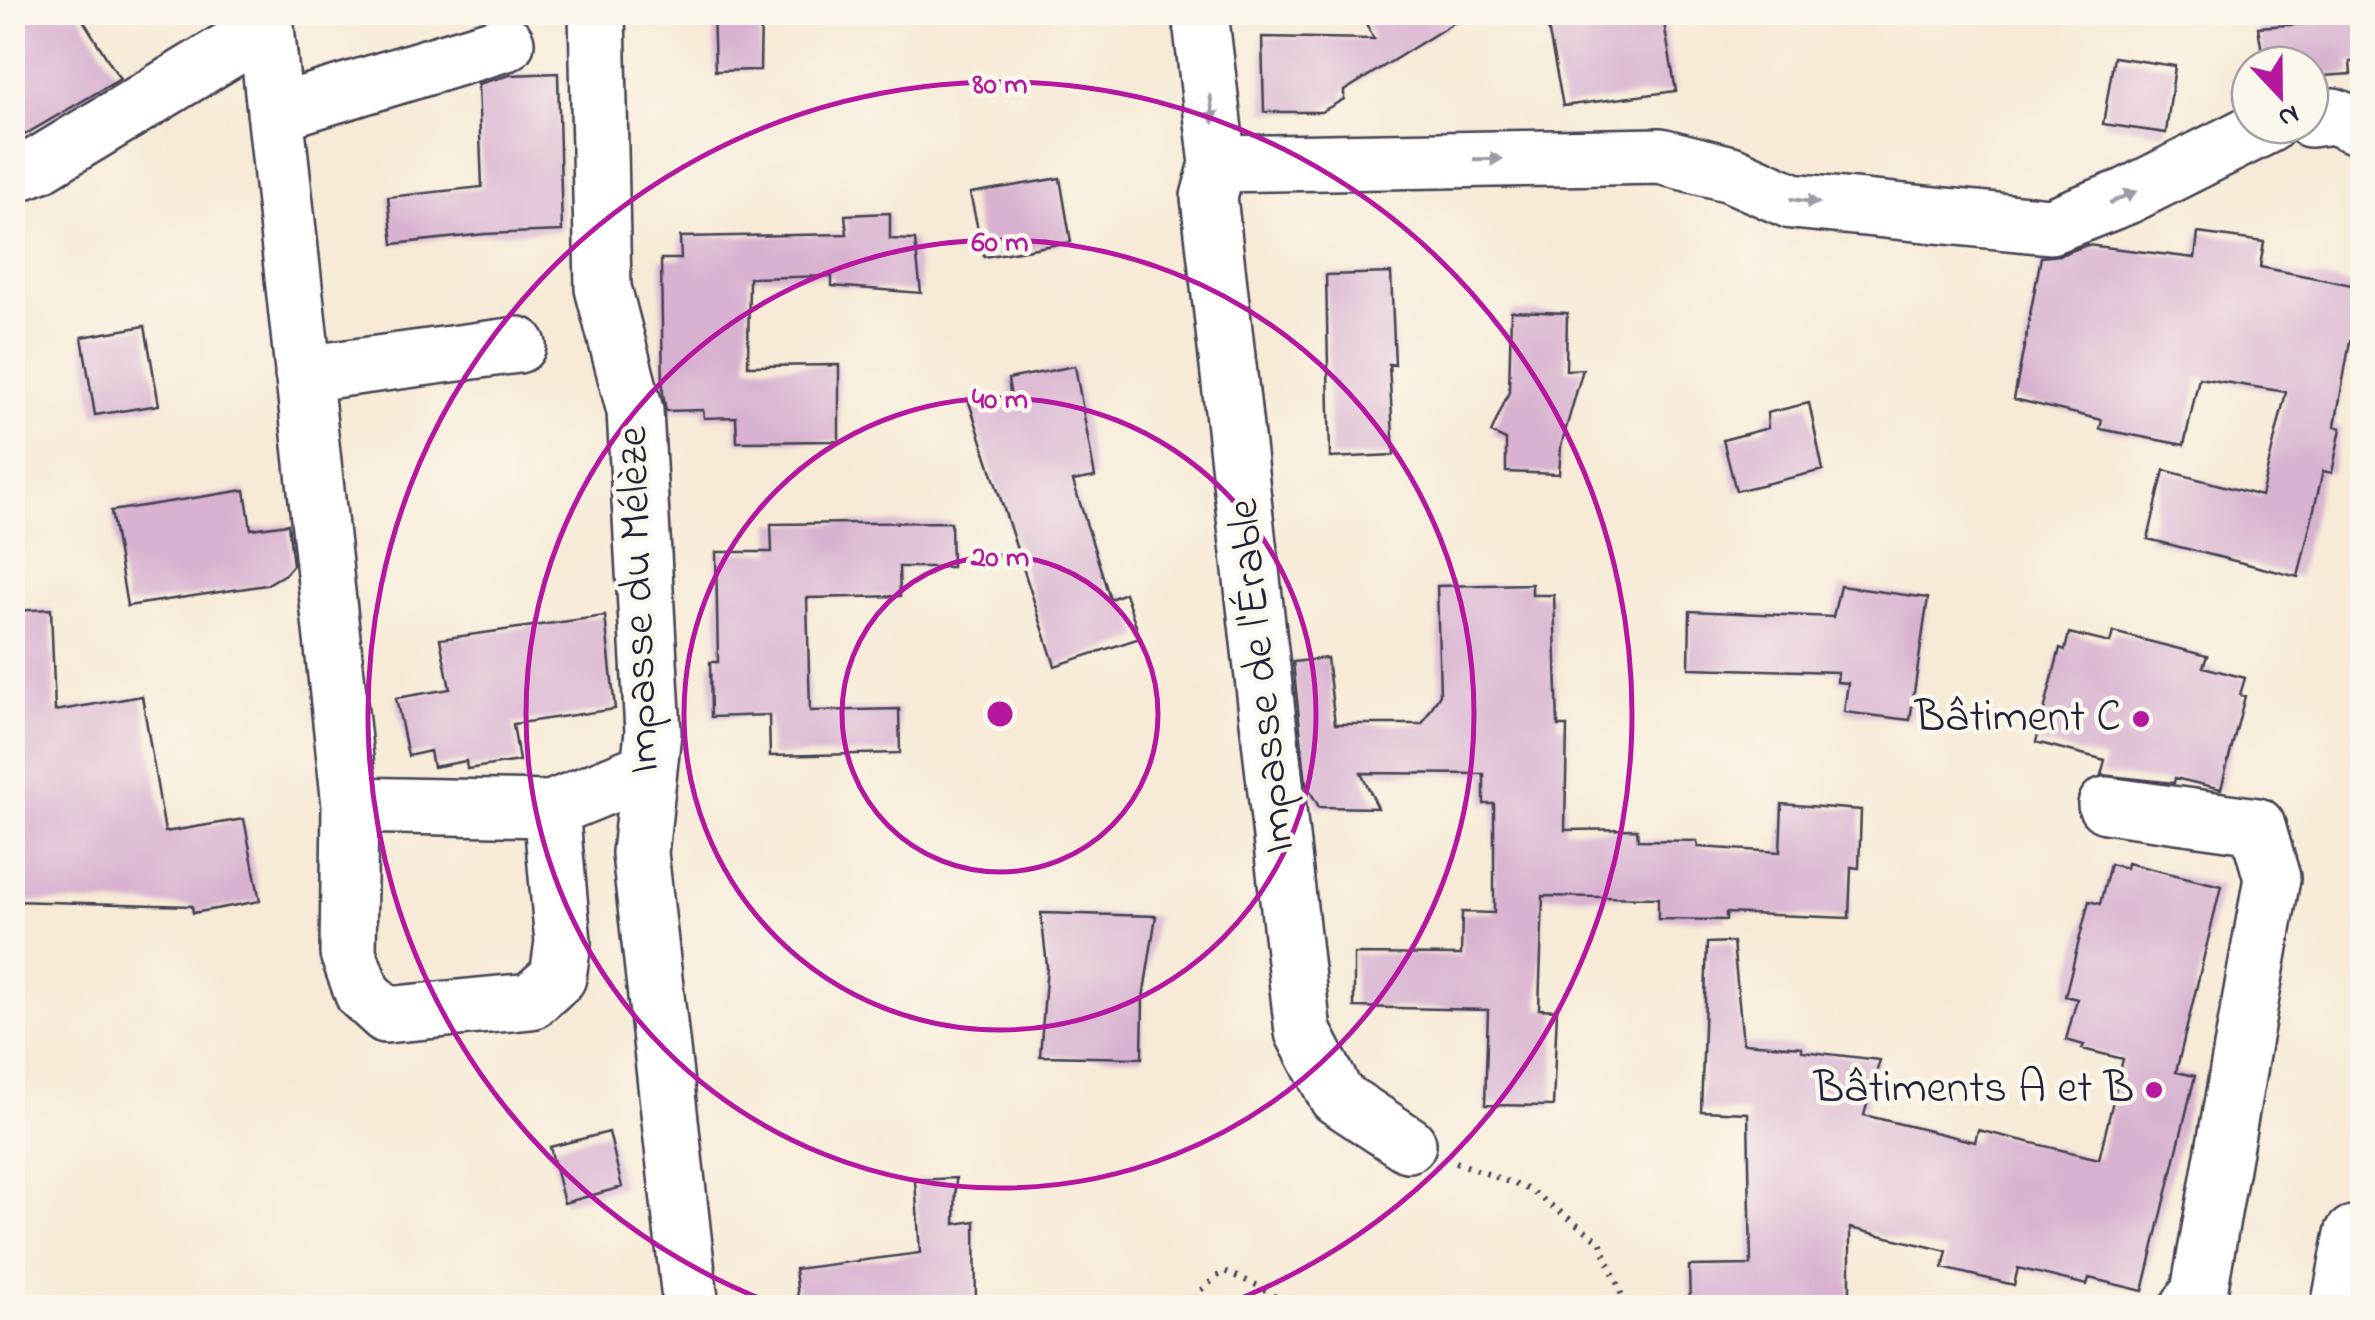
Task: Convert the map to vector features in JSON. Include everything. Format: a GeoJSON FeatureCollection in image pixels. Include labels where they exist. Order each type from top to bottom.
{"type":"FeatureCollection","features":[{"type":"Feature","properties":{"kind":"street","name":"Impasse du Mélèze"},"geometry":{"type":"LineString","coordinates":[[597,12],[603,288],[635,411],[653,732],[640,853],[691,1308]]}},
{"type":"Feature","properties":{"kind":"street","name":"Impasse de l'Érable"},"geometry":{"type":"LineString","coordinates":[[1200,12],[1218,164],[1209,197],[1304,1032],[1337,1097],[1408,1144]]}},
{"type":"Feature","properties":{"kind":"street"},"geometry":{"type":"LineString","coordinates":[[12,175],[39,165],[248,25],[276,113],[350,805],[348,953],[363,994],[386,1015],[530,1001],[558,977],[563,942],[551,809]]}},
{"type":"Feature","properties":{"kind":"street"},"geometry":{"type":"LineString","coordinates":[[276,113],[506,43]]}},
{"type":"Feature","properties":{"kind":"street"},"geometry":{"type":"LineString","coordinates":[[2330,116],[2362,128]]}},
{"type":"Feature","properties":{"kind":"street"},"geometry":{"type":"LineString","coordinates":[[1218,164],[1660,156],[1731,174],[1792,201],[2050,226],[2126,196],[2230,144]]}},
{"type":"Feature","properties":{"kind":"street"},"geometry":{"type":"LineString","coordinates":[[303,374],[518,344]]}},
{"type":"Feature","properties":{"kind":"street"},"geometry":{"type":"LineString","coordinates":[[350,805],[551,809],[649,770]]}},
{"type":"Feature","properties":{"kind":"street"},"geometry":{"type":"LineString","coordinates":[[2106,805],[2257,826],[2272,878],[2199,1292],[2188,1308]]}},
{"type":"Feature","properties":{"kind":"street"},"geometry":{"type":"LineString","coordinates":[[2339,1308],[2353,1234],[2362,1236]]}},
{"type":"Feature","properties":{"kind":"path"},"geometry":{"type":"LineString","coordinates":[[1408,1144],[1530,1190],[1600,1241],[1627,1308]]}},
{"type":"Feature","properties":{"kind":"path"},"geometry":{"type":"LineString","coordinates":[[1192,1308],[1197,1293],[1224,1271],[1261,1287],[1292,1308]]}},
{"type":"Feature","properties":{"kind":"building"},"geometry":{"type":"Polygon","coordinates":[[[12,12],[78,12],[120,79],[12,142],[12,12]]]}},
{"type":"Feature","properties":{"kind":"building"},"geometry":{"type":"Polygon","coordinates":[[[713,12],[761,12],[760,70],[715,71],[713,12]]]}},
{"type":"Feature","properties":{"kind":"building"},"geometry":{"type":"Polygon","coordinates":[[[1360,12],[1471,12],[1344,91],[1344,99],[1321,112],[1264,112],[1262,37],[1374,39],[1360,12]]]}},
{"type":"Feature","properties":{"kind":"building"},"geometry":{"type":"Polygon","coordinates":[[[1545,12],[1662,12],[1676,91],[1563,106],[1545,12]]]}},
{"type":"Feature","properties":{"kind":"building"},"geometry":{"type":"Polygon","coordinates":[[[2318,12],[2362,12],[2362,62],[2350,62],[2351,74],[2330,76],[2330,45],[2261,45],[2258,27],[2319,23],[2318,12]]]}},
{"type":"Feature","properties":{"kind":"building"},"geometry":{"type":"Polygon","coordinates":[[[2114,57],[2175,66],[2166,133],[2103,124],[2114,57]]]}},
{"type":"Feature","properties":{"kind":"building"},"geometry":{"type":"Polygon","coordinates":[[[558,73],[562,231],[393,244],[388,197],[482,187],[478,84],[510,75],[558,73]]]}},
{"type":"Feature","properties":{"kind":"building"},"geometry":{"type":"Polygon","coordinates":[[[1060,178],[1071,242],[984,257],[970,193],[1060,178]]]}},
{"type":"Feature","properties":{"kind":"building"},"geometry":{"type":"Polygon","coordinates":[[[890,213],[890,239],[915,240],[921,293],[832,286],[832,276],[749,278],[748,366],[839,365],[839,441],[737,442],[736,417],[704,418],[703,410],[666,411],[661,259],[681,259],[680,237],[847,234],[845,215],[890,213]]]}},
{"type":"Feature","properties":{"kind":"building"},"geometry":{"type":"Polygon","coordinates":[[[2198,233],[2264,242],[2260,267],[2362,287],[2362,344],[2350,341],[2335,426],[2341,428],[2332,473],[2323,471],[2298,577],[2148,539],[2164,470],[2261,496],[2286,392],[2199,378],[2184,445],[2100,429],[2102,420],[2014,399],[2041,257],[2087,245],[2195,258],[2198,233]]]}},
{"type":"Feature","properties":{"kind":"building"},"geometry":{"type":"Polygon","coordinates":[[[1391,273],[1395,365],[1389,364],[1394,455],[1330,458],[1326,275],[1391,273]]]}},
{"type":"Feature","properties":{"kind":"building"},"geometry":{"type":"Polygon","coordinates":[[[1511,311],[1567,313],[1566,370],[1583,369],[1561,446],[1559,474],[1506,472],[1506,440],[1491,433],[1509,392],[1511,311]]]}},
{"type":"Feature","properties":{"kind":"building"},"geometry":{"type":"Polygon","coordinates":[[[145,326],[159,405],[95,415],[82,337],[145,326]]]}},
{"type":"Feature","properties":{"kind":"building"},"geometry":{"type":"Polygon","coordinates":[[[1075,366],[1095,477],[1073,481],[1110,599],[1125,593],[1140,638],[1055,666],[968,399],[1011,398],[1008,379],[1075,366]]]}},
{"type":"Feature","properties":{"kind":"building"},"geometry":{"type":"Polygon","coordinates":[[[1809,403],[1823,470],[1736,491],[1723,440],[1768,428],[1767,413],[1809,403]]]}},
{"type":"Feature","properties":{"kind":"building"},"geometry":{"type":"Polygon","coordinates":[[[245,490],[251,529],[288,524],[293,565],[285,574],[266,585],[127,606],[111,511],[245,490]]]}},
{"type":"Feature","properties":{"kind":"building"},"geometry":{"type":"Polygon","coordinates":[[[951,522],[952,567],[899,567],[900,596],[807,598],[810,711],[899,709],[900,753],[770,756],[769,715],[711,717],[710,662],[718,662],[716,552],[772,552],[771,524],[951,522]]]}},
{"type":"Feature","properties":{"kind":"building"},"geometry":{"type":"Polygon","coordinates":[[[1532,584],[1532,595],[1554,595],[1558,726],[1567,726],[1565,830],[1637,829],[1638,840],[1697,841],[1698,847],[1780,852],[1782,804],[1861,810],[1859,868],[1851,867],[1849,918],[1726,913],[1726,920],[1658,919],[1658,898],[1543,896],[1539,1009],[1557,1010],[1553,1106],[1485,1105],[1488,1010],[1354,1007],[1354,954],[1461,955],[1462,912],[1494,913],[1494,804],[1484,804],[1484,774],[1361,773],[1378,808],[1319,807],[1306,784],[1293,662],[1327,658],[1335,724],[1422,724],[1440,694],[1437,586],[1532,584]]]}},
{"type":"Feature","properties":{"kind":"building"},"geometry":{"type":"Polygon","coordinates":[[[1840,586],[1928,598],[1910,720],[1844,712],[1848,683],[1837,682],[1838,672],[1689,668],[1690,611],[1833,617],[1840,586]]]}},
{"type":"Feature","properties":{"kind":"building"},"geometry":{"type":"Polygon","coordinates":[[[51,609],[55,711],[142,696],[165,832],[244,819],[260,901],[193,913],[192,906],[12,901],[12,611],[51,609]]]}},
{"type":"Feature","properties":{"kind":"building"},"geometry":{"type":"Polygon","coordinates":[[[605,616],[615,709],[513,724],[519,761],[467,769],[466,761],[433,767],[430,751],[408,756],[396,698],[450,689],[440,639],[605,616]]]}},
{"type":"Feature","properties":{"kind":"building","name":"Bâtiment C"},"geometry":{"type":"Polygon","coordinates":[[[2113,632],[2207,656],[2203,667],[2245,678],[2240,695],[2245,696],[2221,789],[2175,778],[2174,783],[2101,775],[2105,760],[2036,742],[2060,648],[2065,650],[2069,633],[2110,643],[2113,632]]]}},
{"type":"Feature","properties":{"kind":"building"},"geometry":{"type":"Polygon","coordinates":[[[2127,863],[2221,886],[2176,1072],[2195,1076],[2143,1291],[2089,1278],[2087,1285],[2018,1268],[2014,1285],[1943,1268],[1947,1251],[1850,1228],[1850,1308],[1690,1308],[1689,1266],[1751,1265],[1748,1113],[1701,1111],[1707,943],[1733,942],[1743,1043],[1802,1047],[1802,1051],[1880,1060],[1864,1115],[1975,1142],[1978,1130],[2099,1159],[2123,1059],[2082,1049],[2084,1045],[2066,1040],[2077,999],[2065,996],[2089,901],[2100,904],[2110,864],[2126,868],[2127,863]]]}},
{"type":"Feature","properties":{"kind":"building"},"geometry":{"type":"Polygon","coordinates":[[[1041,913],[1156,916],[1143,998],[1142,1058],[1040,1056],[1047,966],[1041,913]]]}},
{"type":"Feature","properties":{"kind":"building"},"geometry":{"type":"Polygon","coordinates":[[[609,1132],[622,1187],[564,1203],[550,1147],[609,1132]]]}},
{"type":"Feature","properties":{"kind":"building"},"geometry":{"type":"Polygon","coordinates":[[[956,1178],[955,1224],[975,1221],[976,1308],[799,1308],[795,1269],[920,1253],[915,1180],[956,1178]]]}},
{"type":"Feature","properties":{"kind":"place","name":"Bâtiment C"},"geometry":{"type":"Point","coordinates":[2141,719]}},
{"type":"Feature","properties":{"kind":"place","name":"Bâtiments A et B"},"geometry":{"type":"Point","coordinates":[2154,1090]}}]}
